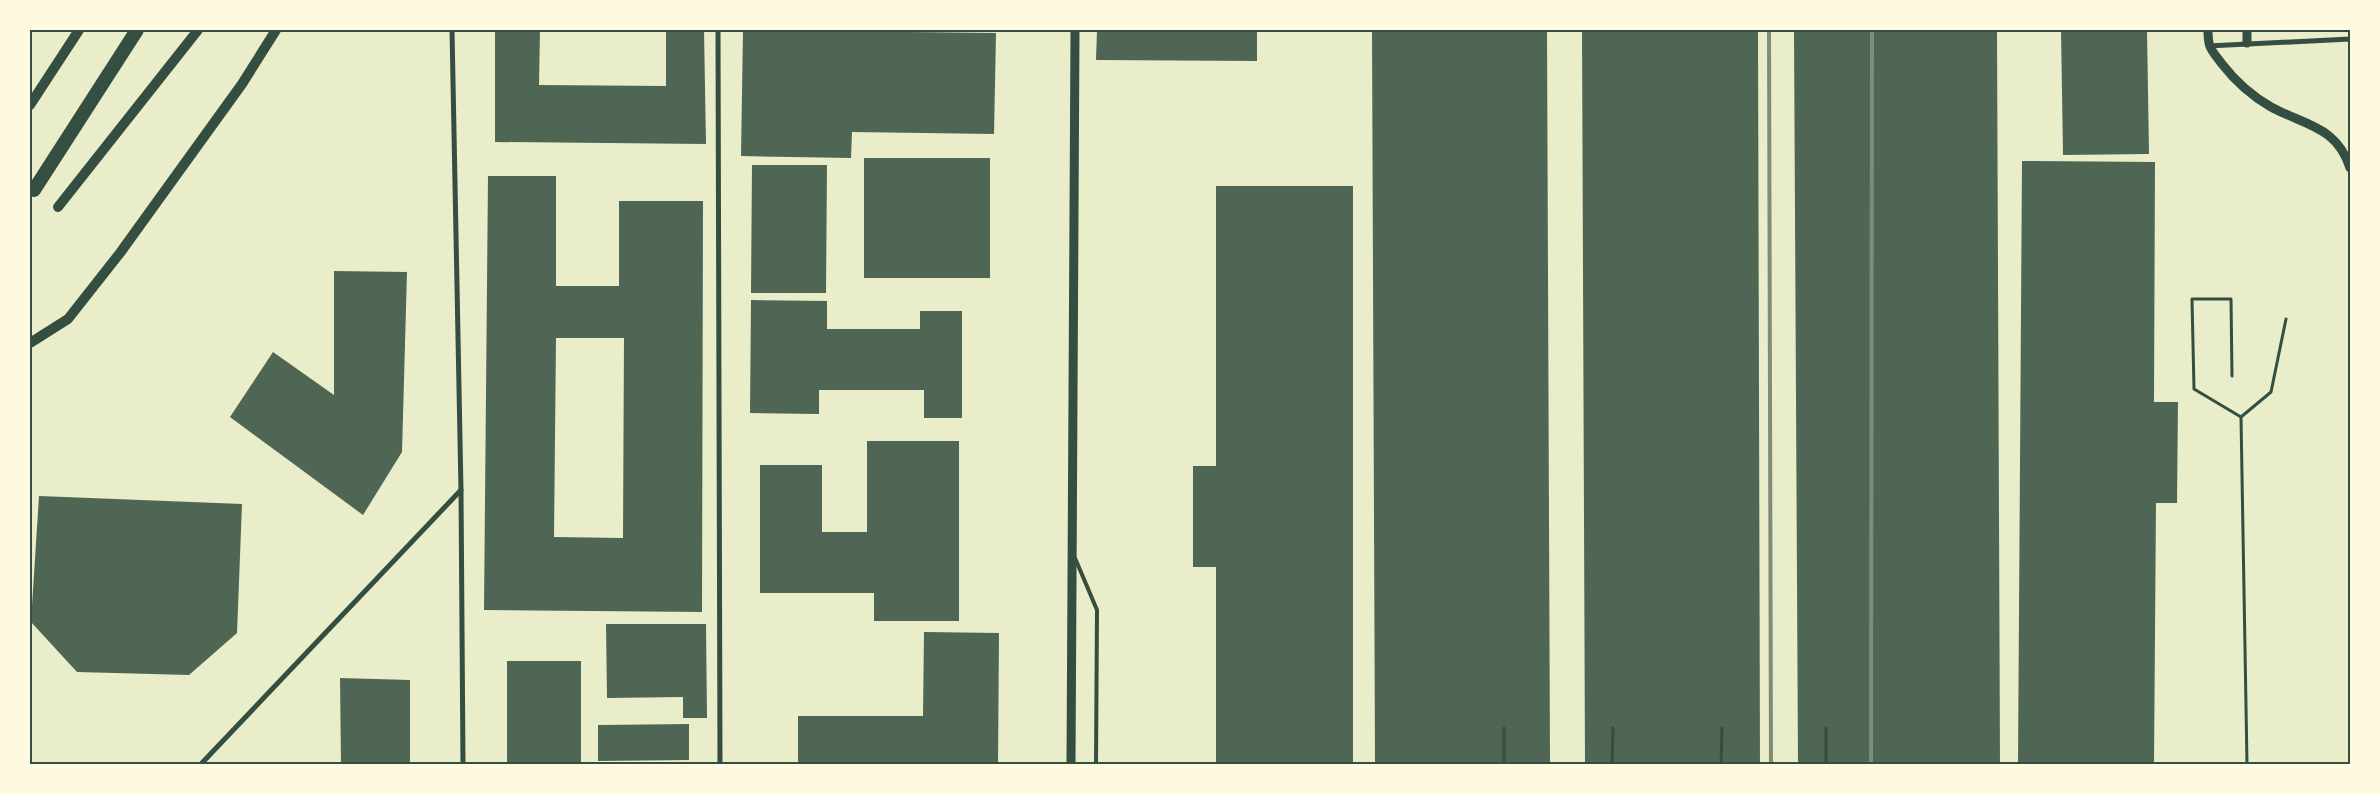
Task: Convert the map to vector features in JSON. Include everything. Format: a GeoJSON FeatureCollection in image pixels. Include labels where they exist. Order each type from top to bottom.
{"type":"FeatureCollection","features":[{"type":"Feature","properties":{"kind":"highway"},"geometry":{"type":"LineString","coordinates":[[34,190],[136,30]]}},
{"type":"Feature","properties":{"kind":"main road"},"geometry":{"type":"LineString","coordinates":[[30,105],[79,30]]}},
{"type":"Feature","properties":{"kind":"main road"},"geometry":{"type":"LineString","coordinates":[[58,207],[198,30]]}},
{"type":"Feature","properties":{"kind":"main road"},"geometry":{"type":"LineString","coordinates":[[30,343],[68,319],[120,253],[236,92],[276,30]]}},
{"type":"Feature","properties":{"kind":"street"},"geometry":{"type":"LineString","coordinates":[[452,30],[462,490],[463,764]]}},
{"type":"Feature","properties":{"kind":"street"},"geometry":{"type":"LineString","coordinates":[[718,30],[720,764]]}},
{"type":"Feature","properties":{"kind":"street"},"geometry":{"type":"LineString","coordinates":[[1071,764],[1075,30]]}},
{"type":"Feature","properties":{"kind":"street"},"geometry":{"type":"LineString","coordinates":[[2208,30],[2208,46],[2238,83],[2272,107],[2323,130],[2347,158],[2350,168]]}},
{"type":"Feature","properties":{"kind":"street"},"geometry":{"type":"LineString","coordinates":[[2247,30],[2247,43]]}},
{"type":"Feature","properties":{"kind":"street"},"geometry":{"type":"LineString","coordinates":[[2208,46],[2350,40]]}},
{"type":"Feature","properties":{"kind":"street"},"geometry":{"type":"LineString","coordinates":[[201,764],[462,490]]}},
{"type":"Feature","properties":{"kind":"lane"},"geometry":{"type":"LineString","coordinates":[[1072,550],[1097,610],[1096,764]]}},
{"type":"Feature","properties":{"kind":"path"},"geometry":{"type":"LineString","coordinates":[[2232,376],[2231,299],[2192,299],[2194,389],[2241,417]]}},
{"type":"Feature","properties":{"kind":"path"},"geometry":{"type":"LineString","coordinates":[[2241,417],[2272,392],[2286,319]]}},
{"type":"Feature","properties":{"kind":"path"},"geometry":{"type":"LineString","coordinates":[[2241,417],[2247,764]]}},
{"type":"Feature","properties":{"kind":"path"},"geometry":{"type":"LineString","coordinates":[[1504,728],[1504,764]]}},
{"type":"Feature","properties":{"kind":"path"},"geometry":{"type":"LineString","coordinates":[[1612,764],[1613,728]]}},
{"type":"Feature","properties":{"kind":"path"},"geometry":{"type":"LineString","coordinates":[[1721,764],[1722,728]]}},
{"type":"Feature","properties":{"kind":"path"},"geometry":{"type":"LineString","coordinates":[[1826,728],[1826,764]]}},
{"type":"Feature","properties":{"kind":"building"},"geometry":{"type":"Polygon","coordinates":[[[495,30],[540,30],[539,85],[666,86],[666,30],[704,30],[706,144],[495,142],[495,30]]]}},
{"type":"Feature","properties":{"kind":"building"},"geometry":{"type":"Polygon","coordinates":[[[743,30],[996,33],[994,134],[852,132],[851,158],[741,156],[743,30]]]}},
{"type":"Feature","properties":{"kind":"building"},"geometry":{"type":"Polygon","coordinates":[[[1097,30],[1257,30],[1257,61],[1096,60],[1097,30]]]}},
{"type":"Feature","properties":{"kind":"building"},"geometry":{"type":"Polygon","coordinates":[[[1372,30],[1547,30],[1550,764],[1375,764],[1372,30]]]}},
{"type":"Feature","properties":{"kind":"building"},"geometry":{"type":"Polygon","coordinates":[[[1582,30],[1758,30],[1760,764],[1585,764],[1582,30]]]}},
{"type":"Feature","properties":{"kind":"building"},"geometry":{"type":"Polygon","coordinates":[[[1794,30],[1997,30],[2000,764],[1798,764],[1794,30]]]}},
{"type":"Feature","properties":{"kind":"building"},"geometry":{"type":"Polygon","coordinates":[[[2061,30],[2147,30],[2149,154],[2063,155],[2061,30]]]}},
{"type":"Feature","properties":{"kind":"building"},"geometry":{"type":"Polygon","coordinates":[[[864,158],[990,158],[990,278],[864,278],[864,158]]]}},
{"type":"Feature","properties":{"kind":"building"},"geometry":{"type":"Polygon","coordinates":[[[2022,161],[2155,162],[2154,402],[2178,402],[2177,503],[2156,503],[2154,764],[2018,764],[2022,161]]]}},
{"type":"Feature","properties":{"kind":"building"},"geometry":{"type":"Polygon","coordinates":[[[752,165],[827,165],[826,293],[751,293],[752,165]]]}},
{"type":"Feature","properties":{"kind":"building"},"geometry":{"type":"Polygon","coordinates":[[[488,176],[556,176],[556,286],[619,286],[619,201],[703,201],[702,612],[484,610],[488,176]],[[556,338],[554,537],[623,538],[624,338],[556,338]]]}},
{"type":"Feature","properties":{"kind":"building"},"geometry":{"type":"Polygon","coordinates":[[[1216,186],[1353,186],[1353,764],[1216,764],[1216,567],[1193,567],[1193,466],[1216,466],[1216,186]]]}},
{"type":"Feature","properties":{"kind":"building"},"geometry":{"type":"Polygon","coordinates":[[[334,271],[407,272],[402,452],[363,515],[230,417],[273,352],[334,395],[334,271]]]}},
{"type":"Feature","properties":{"kind":"building"},"geometry":{"type":"Polygon","coordinates":[[[751,300],[827,301],[827,329],[920,329],[920,311],[962,311],[962,418],[924,418],[924,390],[819,390],[819,414],[750,413],[751,300]]]}},
{"type":"Feature","properties":{"kind":"building"},"geometry":{"type":"Polygon","coordinates":[[[867,441],[959,441],[959,621],[874,621],[874,593],[760,593],[760,465],[822,465],[822,532],[867,532],[867,441]]]}},
{"type":"Feature","properties":{"kind":"building"},"geometry":{"type":"Polygon","coordinates":[[[39,496],[242,504],[237,633],[189,675],[77,672],[31,622],[39,496]]]}},
{"type":"Feature","properties":{"kind":"building"},"geometry":{"type":"Polygon","coordinates":[[[606,624],[706,624],[707,718],[683,718],[683,697],[607,698],[606,624]]]}},
{"type":"Feature","properties":{"kind":"building"},"geometry":{"type":"Polygon","coordinates":[[[924,632],[999,633],[998,764],[798,764],[798,716],[923,716],[924,632]]]}},
{"type":"Feature","properties":{"kind":"building"},"geometry":{"type":"Polygon","coordinates":[[[507,661],[581,661],[581,764],[507,764],[507,661]]]}},
{"type":"Feature","properties":{"kind":"building"},"geometry":{"type":"Polygon","coordinates":[[[340,678],[410,680],[410,764],[341,764],[340,678]]]}},
{"type":"Feature","properties":{"kind":"building"},"geometry":{"type":"Polygon","coordinates":[[[689,724],[689,760],[598,761],[598,725],[689,724]]]}},
{"type":"Feature","properties":{"kind":"railway"},"geometry":{"type":"LineString","coordinates":[[1769,30],[1771,764]]}},
{"type":"Feature","properties":{"kind":"railway"},"geometry":{"type":"LineString","coordinates":[[1871,764],[1872,30]]}}]}
